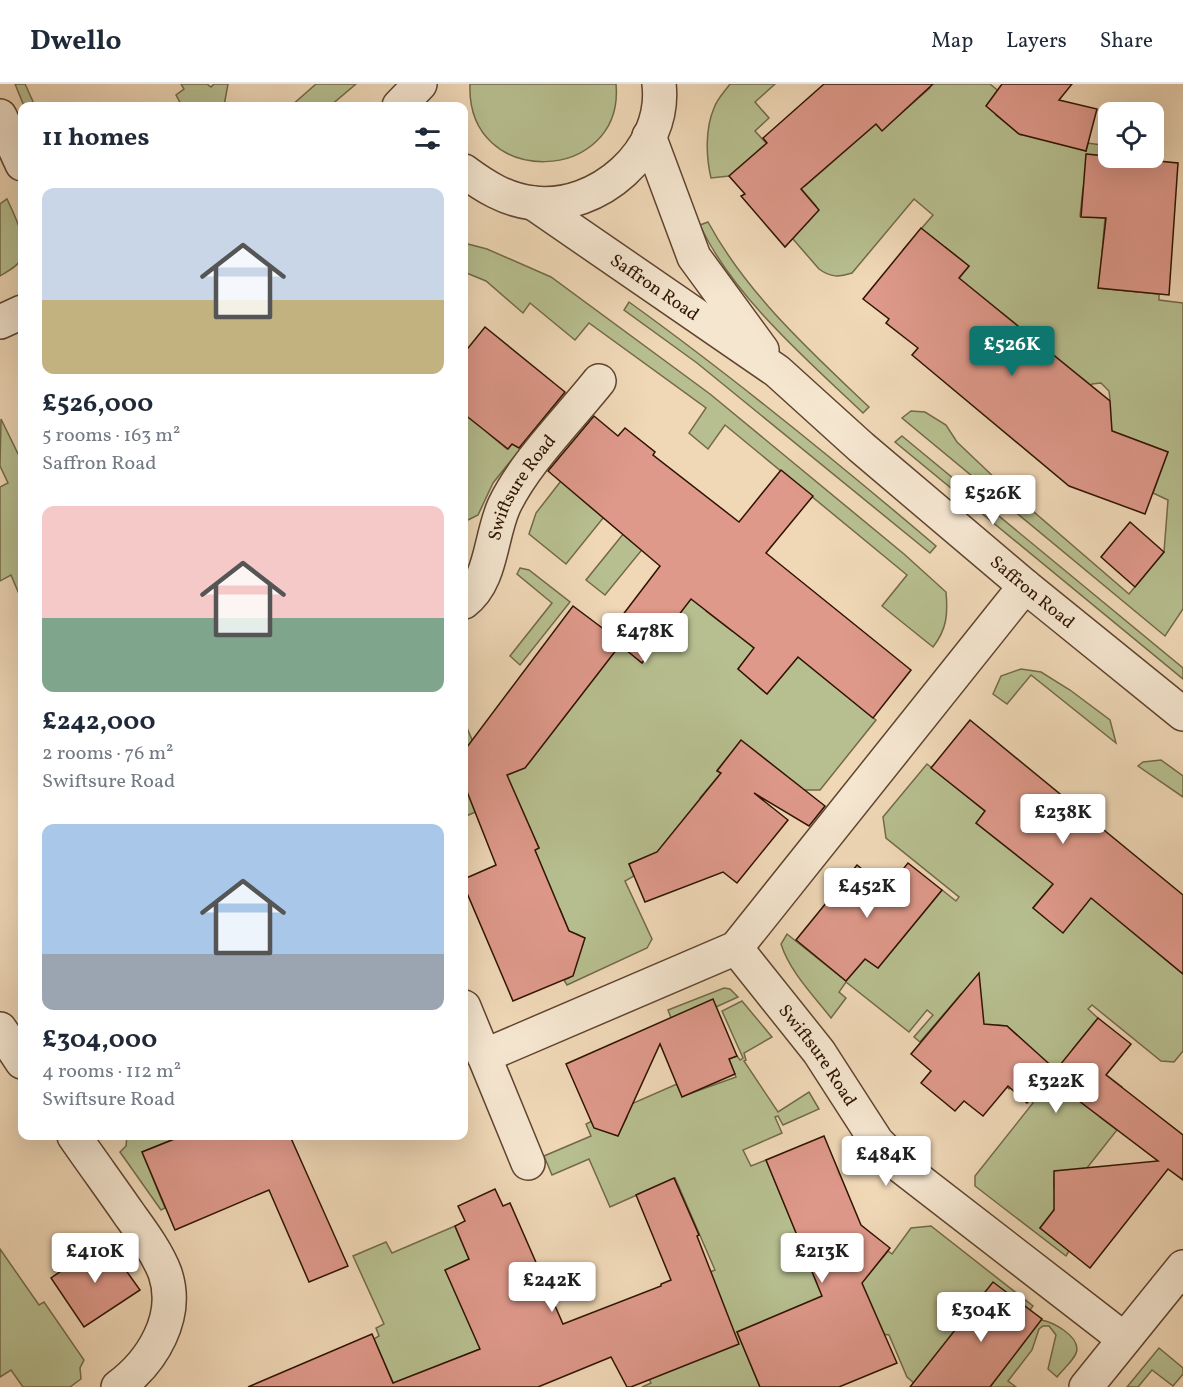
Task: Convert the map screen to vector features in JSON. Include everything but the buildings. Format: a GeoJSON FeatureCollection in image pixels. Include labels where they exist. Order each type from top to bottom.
{"type":"FeatureCollection","features":[{"type":"Feature","properties":{"kind":"street"},"geometry":{"type":"LineString","coordinates":[[403,102],[420,84]]}},
{"type":"Feature","properties":{"kind":"street"},"geometry":{"type":"LineString","coordinates":[[431,84],[431,102]]}},
{"type":"Feature","properties":{"kind":"street","name":"Saffron Road"},"geometry":{"type":"LineString","coordinates":[[468,174],[496,193],[533,203],[569,201],[602,189],[630,167],[650,136],[657,113],[660,85]]}},
{"type":"Feature","properties":{"kind":"street"},"geometry":{"type":"LineString","coordinates":[[0,116],[18,155]]}},
{"type":"Feature","properties":{"kind":"street","name":"Saffron Road"},"geometry":{"type":"LineString","coordinates":[[650,136],[694,257],[777,371]]}},
{"type":"Feature","properties":{"kind":"street"},"geometry":{"type":"LineString","coordinates":[[468,194],[496,193]]}},
{"type":"Feature","properties":{"kind":"street","name":"Saffron Road"},"geometry":{"type":"LineString","coordinates":[[533,203],[777,371],[861,447],[1025,586],[1183,714]]}},
{"type":"Feature","properties":{"kind":"street"},"geometry":{"type":"LineString","coordinates":[[0,322],[18,314]]}},
{"type":"Feature","properties":{"kind":"street","name":"Swiftsure Road"},"geometry":{"type":"LineString","coordinates":[[468,597],[478,586],[484,573],[495,529],[515,486],[599,381]]}},
{"type":"Feature","properties":{"kind":"street"},"geometry":{"type":"LineString","coordinates":[[484,1056],[736,948],[1025,586]]}},
{"type":"Feature","properties":{"kind":"street","name":"Swiftsure Road"},"geometry":{"type":"LineString","coordinates":[[736,948],[819,1052],[878,1142],[903,1168],[1124,1340]]}},
{"type":"Feature","properties":{"kind":"street"},"geometry":{"type":"LineString","coordinates":[[468,1017],[528,1163]]}},
{"type":"Feature","properties":{"kind":"street"},"geometry":{"type":"LineString","coordinates":[[0,1029],[18,1056]]}},
{"type":"Feature","properties":{"kind":"street"},"geometry":{"type":"LineString","coordinates":[[77,1140],[145,1237],[165,1272],[169,1296],[162,1334],[154,1349],[131,1377],[118,1387]]}},
{"type":"Feature","properties":{"kind":"street"},"geometry":{"type":"LineString","coordinates":[[1086,1387],[1183,1267]]}},
{"type":"Feature","properties":{"kind":"green space"},"geometry":{"type":"Polygon","coordinates":[[[15,84],[25,84],[33,102],[22,102],[15,84]]]}},
{"type":"Feature","properties":{"kind":"green space"},"geometry":{"type":"Polygon","coordinates":[[[181,84],[207,84],[211,87],[214,84],[228,84],[225,102],[180,102],[176,95],[184,89],[181,84]]]}},
{"type":"Feature","properties":{"kind":"green space"},"geometry":{"type":"Polygon","coordinates":[[[316,84],[356,84],[335,102],[296,102],[316,84]]]}},
{"type":"Feature","properties":{"kind":"green space"},"geometry":{"type":"Polygon","coordinates":[[[470,84],[616,84],[612,117],[596,141],[573,156],[545,162],[517,157],[492,143],[475,119],[470,84]]]}},
{"type":"Feature","properties":{"kind":"green space"},"geometry":{"type":"Polygon","coordinates":[[[730,84],[775,84],[755,102],[769,118],[755,131],[805,186],[876,124],[882,130],[930,88],[927,84],[990,84],[1008,99],[996,115],[1021,135],[1034,120],[1086,151],[1088,143],[1098,144],[1100,168],[1083,188],[1080,216],[1105,218],[1099,288],[1159,294],[1159,300],[1183,303],[1183,609],[1165,636],[902,418],[911,411],[925,412],[946,425],[957,442],[998,481],[1129,594],[1164,552],[1168,500],[1153,493],[1168,452],[1107,429],[1097,416],[1110,399],[1109,391],[1101,383],[1092,384],[1079,400],[1019,327],[1002,313],[920,325],[969,266],[945,247],[926,269],[903,250],[933,215],[914,199],[852,273],[835,276],[819,269],[780,224],[808,222],[814,215],[816,206],[764,146],[729,176],[711,178],[707,152],[708,134],[711,116],[719,98],[730,84]]]}},
{"type":"Feature","properties":{"kind":"green space"},"geometry":{"type":"Polygon","coordinates":[[[7,199],[18,224],[18,262],[0,276],[0,204],[7,199]]]}},
{"type":"Feature","properties":{"kind":"green space"},"geometry":{"type":"Polygon","coordinates":[[[708,222],[741,273],[781,320],[869,407],[863,413],[795,349],[751,301],[714,251],[700,225],[708,222]]]}},
{"type":"Feature","properties":{"kind":"green space"},"geometry":{"type":"Polygon","coordinates":[[[468,244],[487,249],[551,277],[710,394],[904,554],[946,592],[945,621],[941,634],[933,647],[882,606],[907,575],[725,425],[708,449],[689,433],[706,408],[589,323],[575,340],[530,303],[523,313],[486,281],[468,274],[468,244]]]}},
{"type":"Feature","properties":{"kind":"green space"},"geometry":{"type":"Polygon","coordinates":[[[629,302],[785,421],[936,546],[930,553],[697,363],[624,310],[629,302]]]}},
{"type":"Feature","properties":{"kind":"green space"},"geometry":{"type":"Polygon","coordinates":[[[472,393],[503,417],[489,434],[507,449],[522,433],[525,443],[493,483],[478,515],[468,520],[468,398],[472,393]]]}},
{"type":"Feature","properties":{"kind":"green space"},"geometry":{"type":"Polygon","coordinates":[[[1,419],[18,454],[18,592],[11,575],[0,581],[0,487],[8,483],[0,466],[1,419]]]}},
{"type":"Feature","properties":{"kind":"green space"},"geometry":{"type":"Polygon","coordinates":[[[902,436],[1183,668],[1183,679],[895,442],[902,436]]]}},
{"type":"Feature","properties":{"kind":"green space"},"geometry":{"type":"Polygon","coordinates":[[[561,481],[616,502],[566,564],[529,534],[536,513],[561,481]]]}},
{"type":"Feature","properties":{"kind":"green space"},"geometry":{"type":"Polygon","coordinates":[[[624,533],[654,535],[605,595],[586,580],[624,533]]]}},
{"type":"Feature","properties":{"kind":"green space"},"geometry":{"type":"Polygon","coordinates":[[[674,550],[706,611],[732,631],[764,637],[738,669],[767,694],[798,657],[876,720],[820,790],[801,790],[741,741],[717,770],[721,773],[700,798],[714,811],[682,842],[629,864],[634,876],[625,881],[652,939],[647,948],[567,985],[564,980],[569,978],[583,944],[579,935],[569,931],[560,909],[541,917],[516,858],[539,848],[514,795],[468,815],[468,730],[490,782],[525,768],[620,645],[642,663],[655,646],[674,550]]]}},
{"type":"Feature","properties":{"kind":"green space"},"geometry":{"type":"Polygon","coordinates":[[[520,568],[529,570],[570,602],[520,665],[510,656],[552,603],[517,574],[520,568]]]}},
{"type":"Feature","properties":{"kind":"green space"},"geometry":{"type":"Polygon","coordinates":[[[1021,669],[1041,672],[1110,720],[1116,743],[1031,675],[1007,704],[993,694],[1001,676],[1021,669]]]}},
{"type":"Feature","properties":{"kind":"green space"},"geometry":{"type":"Polygon","coordinates":[[[1161,760],[1183,776],[1183,797],[1138,766],[1143,762],[1161,760]]]}},
{"type":"Feature","properties":{"kind":"green space"},"geometry":{"type":"Polygon","coordinates":[[[927,764],[985,811],[977,823],[1059,877],[1033,908],[1063,932],[1091,897],[1183,974],[1183,1051],[1174,1062],[1161,1061],[1092,1005],[1088,1009],[1098,1018],[1073,1049],[1122,1087],[1100,1117],[1117,1130],[1079,1178],[1060,1171],[1054,1178],[1054,1187],[1065,1195],[1040,1228],[1069,1251],[1066,1256],[975,1186],[975,1176],[1033,1103],[1031,1100],[1053,1073],[1034,1058],[1009,1089],[1007,1087],[1029,1055],[1028,1045],[1007,1026],[997,1025],[985,1040],[972,993],[961,994],[920,1042],[914,1037],[933,1015],[927,1010],[909,1032],[846,982],[839,992],[846,998],[831,1018],[796,974],[781,944],[787,934],[846,981],[865,959],[878,968],[942,890],[956,901],[959,897],[886,838],[883,817],[927,764]]]}},
{"type":"Feature","properties":{"kind":"green space"},"geometry":{"type":"Polygon","coordinates":[[[724,988],[730,989],[738,997],[716,1007],[671,1018],[668,1010],[724,988]]]}},
{"type":"Feature","properties":{"kind":"green space"},"geometry":{"type":"Polygon","coordinates":[[[742,1001],[772,1037],[744,1053],[746,1060],[744,1061],[778,1112],[809,1092],[819,1109],[783,1125],[778,1116],[775,1117],[782,1133],[743,1150],[751,1166],[766,1160],[796,1232],[864,1280],[888,1251],[892,1254],[911,1228],[931,1226],[1033,1306],[1030,1310],[914,1383],[907,1377],[889,1335],[771,1318],[737,1332],[760,1387],[642,1387],[651,1383],[644,1368],[710,1272],[715,1270],[675,1178],[610,1207],[589,1159],[552,1175],[544,1156],[591,1136],[586,1124],[594,1120],[611,1133],[621,1129],[627,1117],[622,1108],[677,1084],[683,1096],[736,1077],[729,1059],[737,1056],[740,1060],[743,1058],[722,1011],[742,1001]]]}},
{"type":"Feature","properties":{"kind":"green space"},"geometry":{"type":"Polygon","coordinates":[[[127,1140],[172,1140],[142,1152],[165,1208],[161,1210],[120,1152],[126,1146],[127,1140]]]}},
{"type":"Feature","properties":{"kind":"green space"},"geometry":{"type":"Polygon","coordinates":[[[175,1140],[215,1140],[182,1154],[175,1140]]]}},
{"type":"Feature","properties":{"kind":"green space"},"geometry":{"type":"Polygon","coordinates":[[[455,1226],[469,1259],[445,1270],[503,1340],[399,1381],[395,1387],[374,1339],[379,1336],[376,1328],[384,1324],[353,1256],[386,1242],[392,1253],[455,1226]]]}},
{"type":"Feature","properties":{"kind":"green space"},"geometry":{"type":"Polygon","coordinates":[[[0,1249],[39,1305],[44,1302],[84,1360],[80,1368],[81,1379],[70,1387],[23,1387],[11,1370],[0,1377],[0,1249]]]}},
{"type":"Feature","properties":{"kind":"green space"},"geometry":{"type":"Polygon","coordinates":[[[1041,1320],[1058,1326],[1073,1339],[1077,1349],[1072,1360],[1057,1377],[1048,1369],[1056,1335],[1049,1326],[1043,1326],[1039,1329],[1032,1350],[1008,1381],[1016,1387],[990,1387],[1041,1320]]]}},
{"type":"Feature","properties":{"kind":"green space"},"geometry":{"type":"Polygon","coordinates":[[[1159,1348],[1183,1368],[1183,1374],[1173,1386],[1152,1370],[1138,1387],[1127,1387],[1159,1348]]]}}]}
